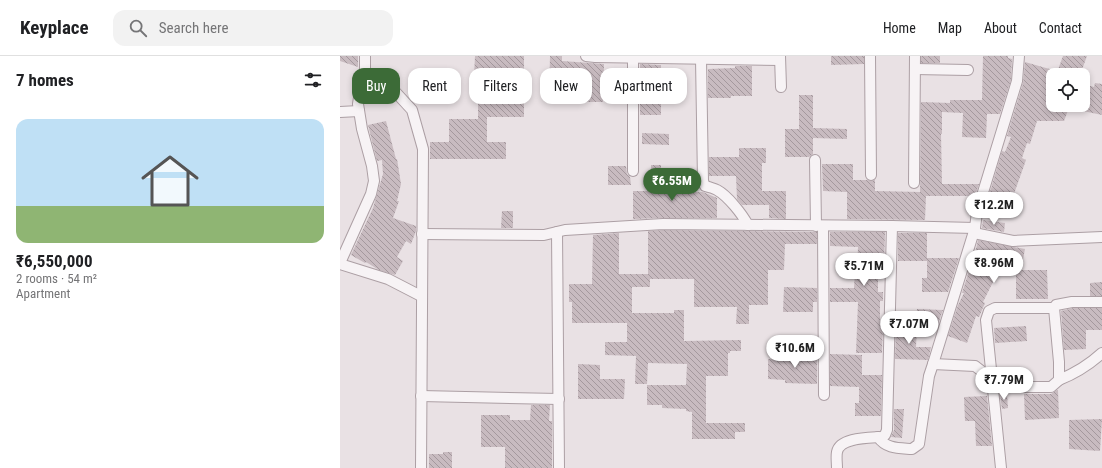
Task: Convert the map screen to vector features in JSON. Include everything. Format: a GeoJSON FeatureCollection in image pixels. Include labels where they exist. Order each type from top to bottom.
{"type":"FeatureCollection","features":[{"type":"Feature","properties":{"kind":"street"},"geometry":{"type":"LineString","coordinates":[[365,56],[365,68]]}},
{"type":"Feature","properties":{"kind":"street"},"geometry":{"type":"LineString","coordinates":[[586,56],[701,59],[780,58],[781,88]]}},
{"type":"Feature","properties":{"kind":"street"},"geometry":{"type":"LineString","coordinates":[[870,56],[871,175]]}},
{"type":"Feature","properties":{"kind":"street"},"geometry":{"type":"LineString","coordinates":[[914,182],[915,56]]}},
{"type":"Feature","properties":{"kind":"street"},"geometry":{"type":"LineString","coordinates":[[878,437],[882,444],[887,446],[912,449],[919,444],[929,376],[974,231],[977,212],[1017,81],[1019,56]]}},
{"type":"Feature","properties":{"kind":"street"},"geometry":{"type":"LineString","coordinates":[[632,58],[632,171]]}},
{"type":"Feature","properties":{"kind":"street"},"geometry":{"type":"LineString","coordinates":[[701,59],[703,181],[705,186],[716,189],[726,197],[748,225]]}},
{"type":"Feature","properties":{"kind":"street"},"geometry":{"type":"LineString","coordinates":[[915,69],[968,70]]}},
{"type":"Feature","properties":{"kind":"street"},"geometry":{"type":"LineString","coordinates":[[400,97],[412,110],[422,150],[421,468]]}},
{"type":"Feature","properties":{"kind":"street"},"geometry":{"type":"LineString","coordinates":[[358,104],[374,181],[371,194],[340,263],[388,279],[422,296]]}},
{"type":"Feature","properties":{"kind":"street"},"geometry":{"type":"LineString","coordinates":[[340,112],[359,111]]}},
{"type":"Feature","properties":{"kind":"street"},"geometry":{"type":"LineString","coordinates":[[815,160],[820,226],[824,396]]}},
{"type":"Feature","properties":{"kind":"street"},"geometry":{"type":"LineString","coordinates":[[422,234],[544,235],[565,230],[663,224],[892,226],[974,231],[1012,240],[1102,236]]}},
{"type":"Feature","properties":{"kind":"street"},"geometry":{"type":"LineString","coordinates":[[837,468],[837,452],[840,445],[847,441],[885,435],[887,430],[892,226]]}},
{"type":"Feature","properties":{"kind":"street"},"geometry":{"type":"LineString","coordinates":[[557,232],[559,468]]}},
{"type":"Feature","properties":{"kind":"street"},"geometry":{"type":"LineString","coordinates":[[1001,468],[986,320],[989,311],[995,308],[1054,308],[1056,305],[1072,302],[1102,302]]}},
{"type":"Feature","properties":{"kind":"street"},"geometry":{"type":"LineString","coordinates":[[1054,308],[1059,362],[1059,380]]}},
{"type":"Feature","properties":{"kind":"street"},"geometry":{"type":"LineString","coordinates":[[933,364],[975,366],[993,380],[1013,387],[1051,387],[1059,380],[1074,374],[1087,366],[1102,353]]}},
{"type":"Feature","properties":{"kind":"street"},"geometry":{"type":"LineString","coordinates":[[421,396],[558,399]]}},
{"type":"Feature","properties":{"kind":"building"},"geometry":{"type":"Polygon","coordinates":[[[340,56],[358,56],[358,67],[340,61],[340,56]]]}},
{"type":"Feature","properties":{"kind":"building"},"geometry":{"type":"Polygon","coordinates":[[[475,56],[524,56],[524,68],[474,68],[475,56]]]}},
{"type":"Feature","properties":{"kind":"building"},"geometry":{"type":"Polygon","coordinates":[[[550,56],[562,56],[562,61],[604,64],[604,68],[600,68],[600,102],[592,102],[592,68],[550,68],[550,56]]]}},
{"type":"Feature","properties":{"kind":"building"},"geometry":{"type":"Polygon","coordinates":[[[831,56],[864,56],[864,64],[831,65],[831,56]]]}},
{"type":"Feature","properties":{"kind":"building"},"geometry":{"type":"Polygon","coordinates":[[[921,56],[940,56],[940,63],[921,63],[921,56]]]}},
{"type":"Feature","properties":{"kind":"building"},"geometry":{"type":"Polygon","coordinates":[[[983,56],[1008,56],[1008,58],[1012,59],[1011,80],[1000,114],[987,114],[986,138],[962,137],[963,113],[942,112],[942,184],[979,184],[975,196],[926,196],[925,220],[847,219],[847,192],[823,191],[822,164],[853,164],[853,180],[875,180],[875,191],[920,192],[921,102],[950,103],[950,100],[982,100],[983,56]]]}},
{"type":"Feature","properties":{"kind":"building"},"geometry":{"type":"Polygon","coordinates":[[[1063,56],[1087,56],[1083,68],[1059,68],[1063,56]]]}},
{"type":"Feature","properties":{"kind":"building"},"geometry":{"type":"Polygon","coordinates":[[[1025,62],[1046,68],[1046,112],[1067,112],[1064,121],[1037,121],[1030,144],[1027,143],[1022,158],[1026,160],[1009,208],[987,202],[1002,151],[1005,152],[1011,137],[1007,136],[1023,83],[1025,62]]]}},
{"type":"Feature","properties":{"kind":"building"},"geometry":{"type":"Polygon","coordinates":[[[640,64],[661,65],[661,68],[640,68],[640,64]]]}},
{"type":"Feature","properties":{"kind":"building"},"geometry":{"type":"Polygon","coordinates":[[[735,66],[752,66],[752,96],[708,98],[708,69],[735,68],[735,66]]]}},
{"type":"Feature","properties":{"kind":"building"},"geometry":{"type":"Polygon","coordinates":[[[1095,83],[1102,84],[1102,115],[1088,112],[1090,112],[1090,86],[1094,87],[1095,83]]]}},
{"type":"Feature","properties":{"kind":"building"},"geometry":{"type":"Polygon","coordinates":[[[799,95],[813,95],[813,128],[847,129],[847,139],[813,138],[813,154],[809,157],[785,157],[785,129],[799,129],[799,95]]]}},
{"type":"Feature","properties":{"kind":"building"},"geometry":{"type":"Polygon","coordinates":[[[478,104],[524,104],[524,117],[487,117],[487,142],[506,142],[506,159],[430,159],[430,142],[449,142],[449,119],[478,119],[478,104]]]}},
{"type":"Feature","properties":{"kind":"building"},"geometry":{"type":"Polygon","coordinates":[[[640,104],[661,104],[661,115],[640,115],[640,104]]]}},
{"type":"Feature","properties":{"kind":"building"},"geometry":{"type":"Polygon","coordinates":[[[386,121],[397,159],[401,184],[397,201],[399,201],[393,218],[416,226],[416,231],[411,244],[406,241],[397,257],[403,261],[395,275],[379,270],[351,255],[373,208],[383,174],[382,160],[377,161],[368,125],[386,121]]]}},
{"type":"Feature","properties":{"kind":"building"},"geometry":{"type":"Polygon","coordinates":[[[642,133],[669,134],[669,145],[642,144],[642,133]]]}},
{"type":"Feature","properties":{"kind":"building"},"geometry":{"type":"Polygon","coordinates":[[[739,148],[766,148],[766,163],[762,163],[762,191],[786,191],[786,219],[769,218],[769,205],[742,205],[737,199],[736,176],[709,176],[709,157],[739,157],[739,148]]]}},
{"type":"Feature","properties":{"kind":"building"},"geometry":{"type":"Polygon","coordinates":[[[651,165],[661,165],[661,193],[703,192],[717,198],[717,218],[633,219],[633,191],[651,191],[651,165]]]}},
{"type":"Feature","properties":{"kind":"building"},"geometry":{"type":"Polygon","coordinates":[[[608,166],[626,166],[631,185],[608,185],[608,166]]]}},
{"type":"Feature","properties":{"kind":"building"},"geometry":{"type":"Polygon","coordinates":[[[502,211],[513,211],[513,228],[501,228],[502,211]]]}},
{"type":"Feature","properties":{"kind":"building"},"geometry":{"type":"Polygon","coordinates":[[[983,220],[1005,223],[1004,232],[982,228],[983,220]]]}},
{"type":"Feature","properties":{"kind":"building"},"geometry":{"type":"Polygon","coordinates":[[[648,231],[817,232],[817,244],[785,244],[784,270],[768,270],[768,305],[749,305],[749,324],[736,324],[737,307],[694,307],[694,279],[650,279],[650,287],[632,287],[632,313],[674,313],[674,310],[684,310],[684,341],[741,340],[741,351],[730,351],[730,353],[728,353],[728,376],[706,376],[706,423],[745,423],[745,432],[735,432],[735,439],[692,439],[692,412],[686,411],[686,409],[662,408],[662,405],[647,405],[647,385],[686,385],[687,364],[648,363],[647,384],[635,384],[636,356],[605,355],[605,342],[627,342],[627,323],[572,323],[572,302],[569,302],[569,284],[592,284],[593,235],[619,233],[619,274],[648,274],[648,231]]]}},
{"type":"Feature","properties":{"kind":"building"},"geometry":{"type":"Polygon","coordinates":[[[830,232],[885,232],[884,268],[878,268],[878,292],[883,292],[883,301],[880,301],[880,325],[883,327],[882,353],[856,353],[858,302],[830,302],[830,288],[854,288],[855,271],[857,271],[858,247],[830,246],[830,232]]]}},
{"type":"Feature","properties":{"kind":"building"},"geometry":{"type":"Polygon","coordinates":[[[898,233],[927,233],[927,261],[898,261],[898,233]]]}},
{"type":"Feature","properties":{"kind":"building"},"geometry":{"type":"Polygon","coordinates":[[[978,240],[1025,249],[1021,270],[1047,270],[1048,299],[1016,299],[1016,273],[1001,271],[1000,275],[997,274],[983,302],[985,303],[979,317],[976,316],[967,343],[948,336],[958,305],[964,293],[962,293],[974,258],[978,240]]]}},
{"type":"Feature","properties":{"kind":"building"},"geometry":{"type":"Polygon","coordinates":[[[927,258],[959,258],[948,292],[922,292],[922,278],[927,278],[927,258]]]}},
{"type":"Feature","properties":{"kind":"building"},"geometry":{"type":"Polygon","coordinates":[[[1102,282],[1102,296],[1090,296],[1090,283],[1102,282]]]}},
{"type":"Feature","properties":{"kind":"building"},"geometry":{"type":"Polygon","coordinates":[[[784,287],[817,288],[817,302],[813,302],[813,312],[783,312],[784,287]]]}},
{"type":"Feature","properties":{"kind":"building"},"geometry":{"type":"Polygon","coordinates":[[[1073,308],[1102,308],[1102,330],[1086,330],[1086,349],[1064,350],[1061,311],[1073,308]]]}},
{"type":"Feature","properties":{"kind":"building"},"geometry":{"type":"Polygon","coordinates":[[[917,309],[943,310],[937,327],[916,327],[917,309]]]}},
{"type":"Feature","properties":{"kind":"building"},"geometry":{"type":"Polygon","coordinates":[[[1026,326],[1027,341],[995,343],[994,328],[1026,326]]]}},
{"type":"Feature","properties":{"kind":"building"},"geometry":{"type":"Polygon","coordinates":[[[896,327],[917,327],[916,347],[931,347],[928,360],[895,359],[896,327]]]}},
{"type":"Feature","properties":{"kind":"building"},"geometry":{"type":"Polygon","coordinates":[[[792,353],[817,354],[817,384],[785,383],[785,380],[768,379],[768,359],[792,360],[792,353]]]}},
{"type":"Feature","properties":{"kind":"building"},"geometry":{"type":"Polygon","coordinates":[[[830,354],[862,355],[862,375],[882,375],[881,416],[855,416],[855,403],[859,403],[859,387],[830,386],[830,354]]]}},
{"type":"Feature","properties":{"kind":"building"},"geometry":{"type":"Polygon","coordinates":[[[578,364],[600,365],[600,379],[625,379],[624,399],[578,399],[578,364]]]}},
{"type":"Feature","properties":{"kind":"building"},"geometry":{"type":"Polygon","coordinates":[[[1057,390],[1059,418],[1025,420],[1024,394],[1051,394],[1057,390]]]}},
{"type":"Feature","properties":{"kind":"building"},"geometry":{"type":"Polygon","coordinates":[[[1007,394],[1008,408],[1002,409],[1000,395],[1007,394]]]}},
{"type":"Feature","properties":{"kind":"building"},"geometry":{"type":"Polygon","coordinates":[[[987,396],[992,446],[976,446],[975,421],[965,421],[964,397],[987,396]]]}},
{"type":"Feature","properties":{"kind":"building"},"geometry":{"type":"Polygon","coordinates":[[[531,405],[550,405],[549,421],[552,421],[552,468],[505,468],[505,447],[481,447],[481,415],[510,415],[510,420],[530,420],[531,405]]]}},
{"type":"Feature","properties":{"kind":"building"},"geometry":{"type":"Polygon","coordinates":[[[894,409],[904,409],[902,438],[891,437],[894,430],[894,409]]]}},
{"type":"Feature","properties":{"kind":"building"},"geometry":{"type":"Polygon","coordinates":[[[1102,419],[1100,451],[1069,449],[1069,420],[1102,419]]]}},
{"type":"Feature","properties":{"kind":"building"},"geometry":{"type":"Polygon","coordinates":[[[443,452],[452,452],[452,468],[429,468],[429,454],[443,454],[443,452]]]}}]}
